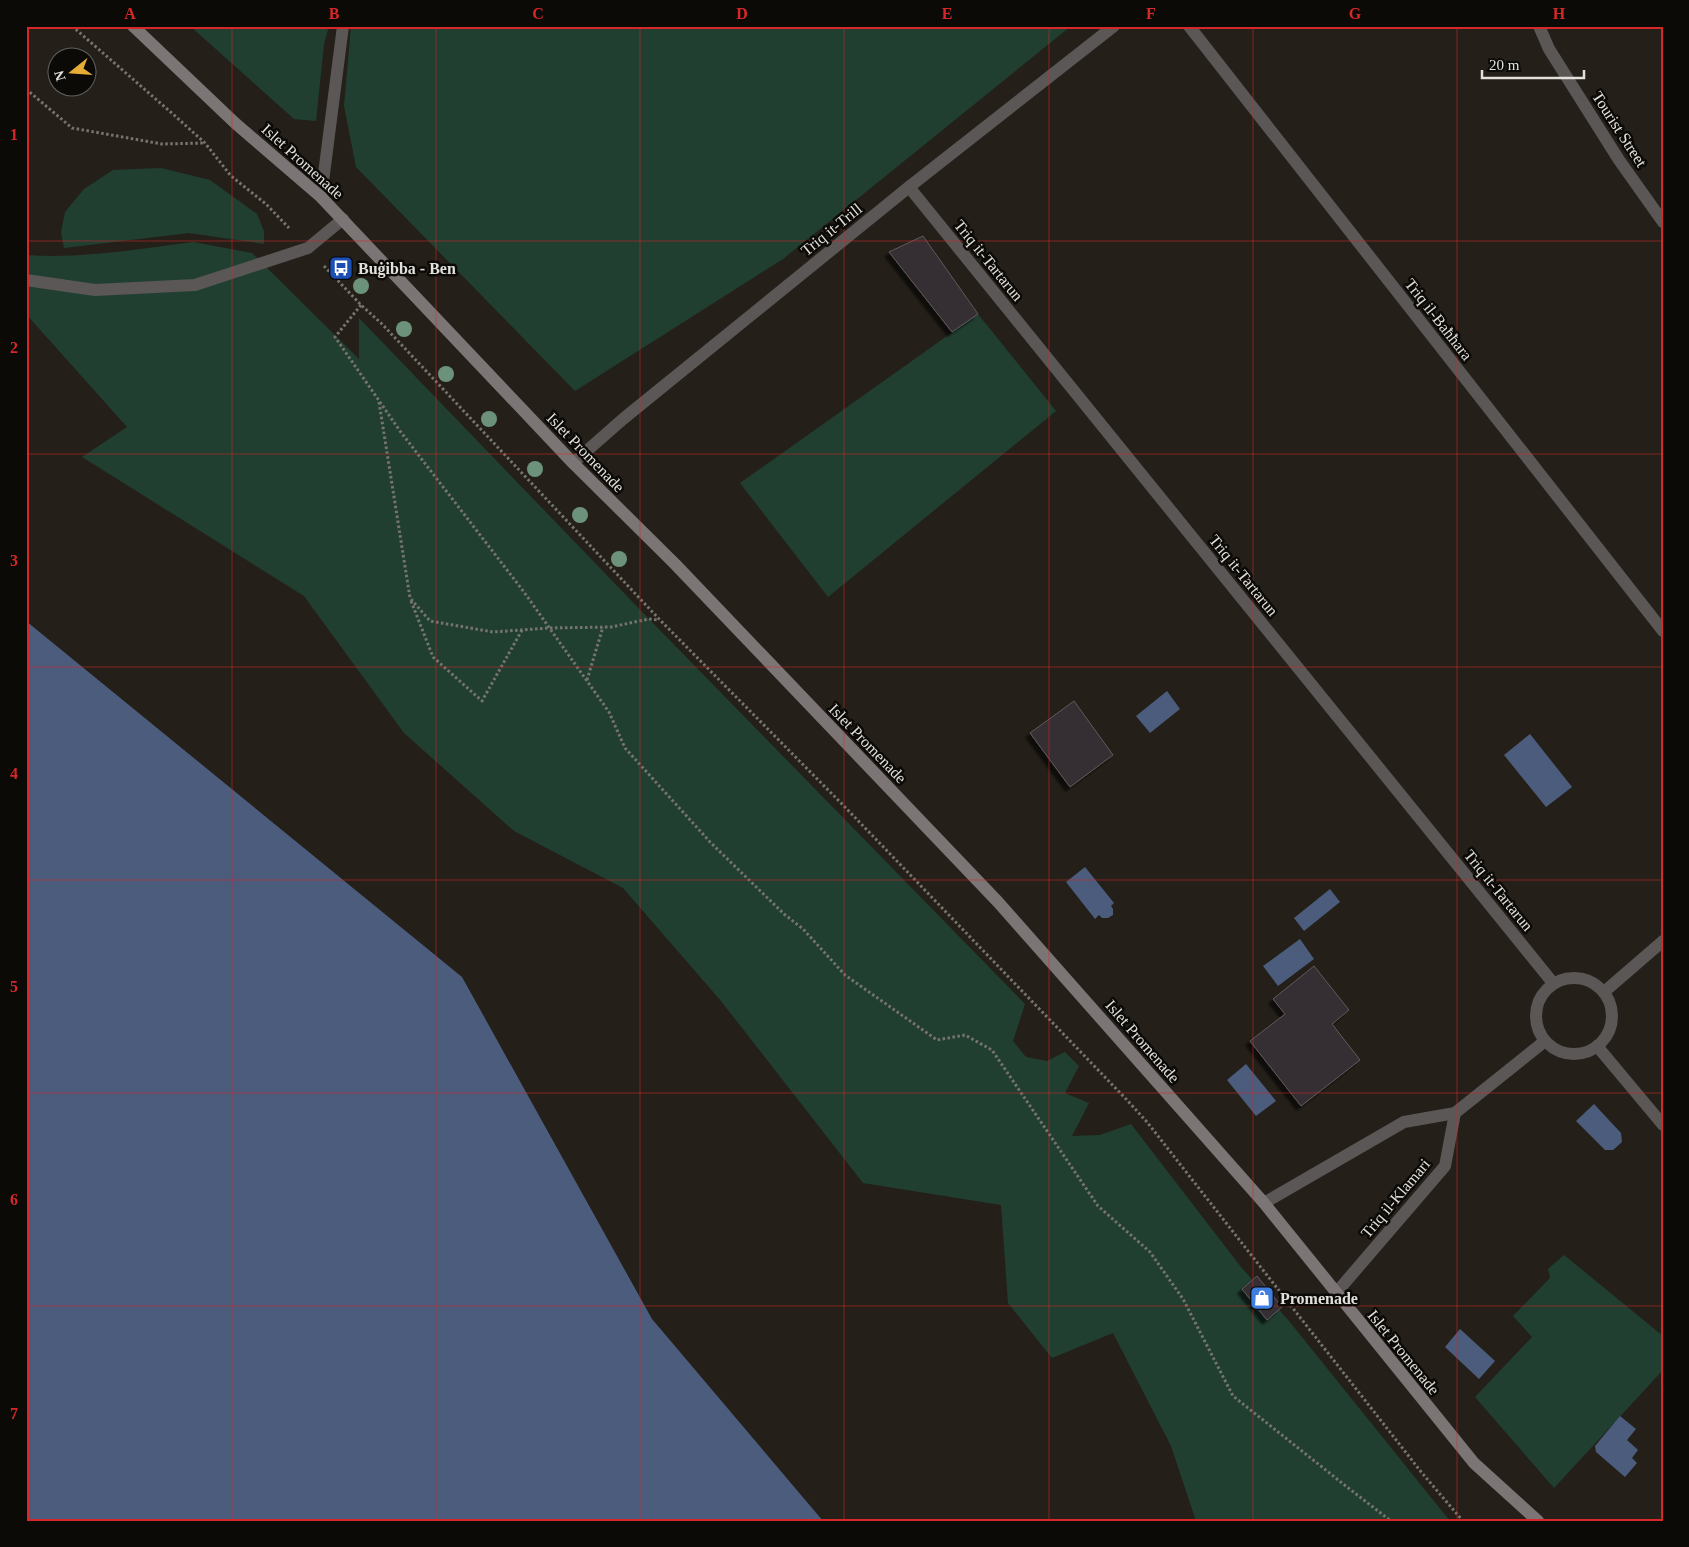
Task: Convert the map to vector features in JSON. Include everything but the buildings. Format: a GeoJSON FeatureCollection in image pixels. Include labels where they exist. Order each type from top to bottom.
{"type":"FeatureCollection","features":[{"type":"Feature","properties":{"kind":"street","name":"Islet Promenade"},"geometry":{"type":"LineString","coordinates":[[133,26],[236,123],[321,197],[343,219],[573,463],[675,564],[998,902],[1264,1203],[1474,1463],[1538,1521]]}},
{"type":"Feature","properties":{"kind":"street"},"geometry":{"type":"LineString","coordinates":[[321,197],[343,26]]}},
{"type":"Feature","properties":{"kind":"street","name":"Triq it-Trill"},"geometry":{"type":"LineString","coordinates":[[573,463],[631,413],[909,187],[1114,26]]}},
{"type":"Feature","properties":{"kind":"street","name":"Triq il-Baħħara"},"geometry":{"type":"LineString","coordinates":[[1189,26],[1663,631]]}},
{"type":"Feature","properties":{"kind":"street","name":"Tourist Street"},"geometry":{"type":"LineString","coordinates":[[1539,26],[1549,50],[1619,160],[1663,222]]}},
{"type":"Feature","properties":{"kind":"street","name":"Triq it-Tartarun"},"geometry":{"type":"LineString","coordinates":[[909,187],[1553,983]]}},
{"type":"Feature","properties":{"kind":"street"},"geometry":{"type":"LineString","coordinates":[[26,280],[95,290],[195,284],[308,248],[343,219]]}},
{"type":"Feature","properties":{"kind":"street"},"geometry":{"type":"LineString","coordinates":[[1604,992],[1663,941]]}},
{"type":"Feature","properties":{"kind":"street"},"geometry":{"type":"LineString","coordinates":[[1566,978],[1579,978],[1592,982],[1604,992],[1610,1004],[1612,1017],[1610,1030],[1603,1042],[1598,1046],[1586,1052],[1573,1054],[1560,1052],[1545,1041],[1538,1030],[1536,1010],[1544,992],[1553,983],[1566,978]]}},
{"type":"Feature","properties":{"kind":"street"},"geometry":{"type":"LineString","coordinates":[[1264,1203],[1404,1122],[1455,1113],[1545,1041]]}},
{"type":"Feature","properties":{"kind":"street"},"geometry":{"type":"LineString","coordinates":[[1598,1046],[1663,1125]]}},
{"type":"Feature","properties":{"kind":"street","name":"Triq il-Klamari"},"geometry":{"type":"LineString","coordinates":[[1336,1293],[1445,1166],[1455,1113]]}},
{"type":"Feature","properties":{"kind":"path"},"geometry":{"type":"LineString","coordinates":[[72,26],[174,114],[205,143],[231,176],[266,204],[361,305],[389,331],[660,620],[842,804],[1147,1122],[1416,1466],[1463,1521]]}},
{"type":"Feature","properties":{"kind":"path"},"geometry":{"type":"LineString","coordinates":[[26,89],[72,128],[162,144],[205,143]]}},
{"type":"Feature","properties":{"kind":"path"},"geometry":{"type":"LineString","coordinates":[[361,305],[335,337],[400,431],[549,628],[609,712],[625,748],[711,843],[802,929],[845,976],[937,1040],[965,1036],[992,1050],[1098,1206],[1150,1252],[1183,1299],[1234,1396],[1391,1521]]}},
{"type":"Feature","properties":{"kind":"path"},"geometry":{"type":"LineString","coordinates":[[378,399],[410,598],[433,656],[482,701],[522,630]]}},
{"type":"Feature","properties":{"kind":"path"},"geometry":{"type":"LineString","coordinates":[[410,598],[430,621],[493,632],[549,628],[611,627],[649,619],[660,620]]}},
{"type":"Feature","properties":{"kind":"path"},"geometry":{"type":"LineString","coordinates":[[587,681],[603,627]]}},
{"type":"Feature","properties":{"kind":"green space"},"geometry":{"type":"Polygon","coordinates":[[[190,26],[329,26],[324,44],[316,121],[294,119],[190,26]]]}},
{"type":"Feature","properties":{"kind":"green space"},"geometry":{"type":"Polygon","coordinates":[[[351,26],[1071,26],[783,259],[575,391],[356,167],[344,106],[351,26]]]}},
{"type":"Feature","properties":{"kind":"green space"},"geometry":{"type":"Polygon","coordinates":[[[161,168],[210,180],[257,214],[264,231],[264,244],[189,233],[64,248],[61,232],[65,212],[84,189],[113,170],[161,168]]]}},
{"type":"Feature","properties":{"kind":"green space"},"geometry":{"type":"Polygon","coordinates":[[[193,242],[252,253],[359,359],[359,318],[649,619],[1025,1004],[1013,1041],[1026,1057],[1047,1061],[1065,1052],[1079,1066],[1065,1093],[1089,1103],[1072,1136],[1100,1135],[1131,1124],[1241,1267],[1289,1321],[1450,1521],[1196,1521],[1171,1446],[1113,1333],[1052,1358],[1008,1303],[1001,1205],[863,1183],[721,1001],[623,888],[514,831],[404,733],[304,596],[82,457],[127,427],[26,314],[26,255],[68,256],[193,242]]]}},
{"type":"Feature","properties":{"kind":"green space"},"geometry":{"type":"Polygon","coordinates":[[[978,314],[1056,411],[828,597],[740,483],[978,314]]]}},
{"type":"Feature","properties":{"kind":"green space"},"geometry":{"type":"Polygon","coordinates":[[[1564,1255],[1663,1336],[1663,1370],[1554,1488],[1475,1397],[1532,1337],[1513,1316],[1550,1278],[1548,1269],[1564,1255]]]}},
{"type":"Feature","properties":{"kind":"water"},"geometry":{"type":"Polygon","coordinates":[[[26,621],[462,977],[652,1319],[823,1521],[26,1521],[26,621]]]}},
{"type":"Feature","properties":{"kind":"water"},"geometry":{"type":"Polygon","coordinates":[[[1167,691],[1180,709],[1150,733],[1136,716],[1167,691]]]}},
{"type":"Feature","properties":{"kind":"water"},"geometry":{"type":"Polygon","coordinates":[[[1530,734],[1572,787],[1546,807],[1504,755],[1530,734]]]}},
{"type":"Feature","properties":{"kind":"water"},"geometry":{"type":"Polygon","coordinates":[[[1085,867],[1114,903],[1111,906],[1113,915],[1108,918],[1102,918],[1099,915],[1095,919],[1066,882],[1085,867]]]}},
{"type":"Feature","properties":{"kind":"water"},"geometry":{"type":"Polygon","coordinates":[[[1330,889],[1340,902],[1304,931],[1294,918],[1330,889]]]}},
{"type":"Feature","properties":{"kind":"water"},"geometry":{"type":"Polygon","coordinates":[[[1300,939],[1314,959],[1278,986],[1263,966],[1300,939]]]}},
{"type":"Feature","properties":{"kind":"water"},"geometry":{"type":"Polygon","coordinates":[[[1246,1064],[1276,1101],[1256,1116],[1227,1080],[1246,1064]]]}},
{"type":"Feature","properties":{"kind":"water"},"geometry":{"type":"Polygon","coordinates":[[[1594,1104],[1621,1133],[1622,1142],[1613,1150],[1605,1150],[1576,1121],[1594,1104]]]}},
{"type":"Feature","properties":{"kind":"water"},"geometry":{"type":"Polygon","coordinates":[[[1460,1329],[1495,1361],[1479,1379],[1445,1347],[1460,1329]]]}},
{"type":"Feature","properties":{"kind":"water"},"geometry":{"type":"Polygon","coordinates":[[[1620,1416],[1636,1429],[1627,1440],[1638,1450],[1632,1458],[1637,1463],[1625,1477],[1596,1452],[1595,1446],[1620,1416]]]}},
{"type":"Feature","properties":{"kind":"place","name":"Buġibba - Ben"},"geometry":{"type":"Point","coordinates":[341,268]}},
{"type":"Feature","properties":{"kind":"place","name":"Promenade"},"geometry":{"type":"Point","coordinates":[1262,1298]}}]}
